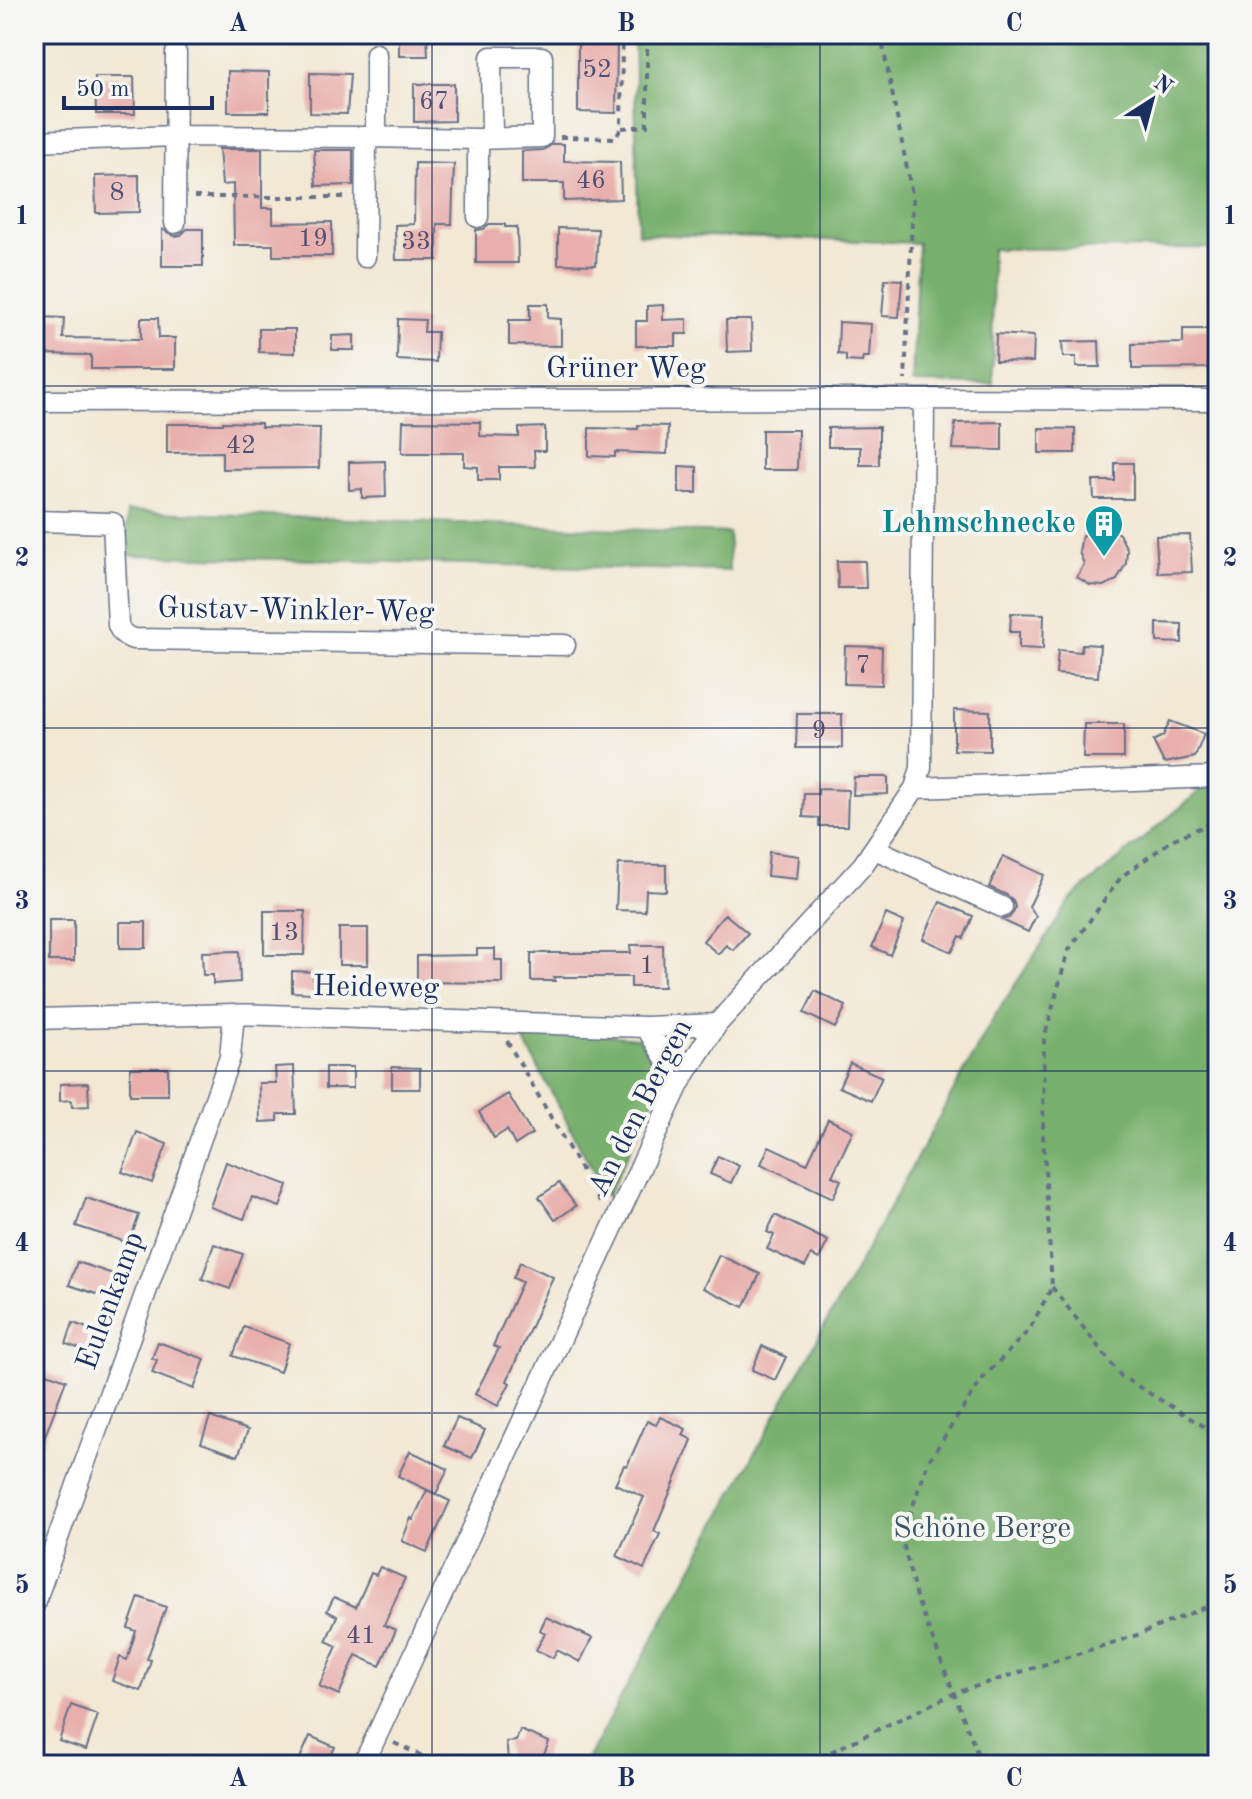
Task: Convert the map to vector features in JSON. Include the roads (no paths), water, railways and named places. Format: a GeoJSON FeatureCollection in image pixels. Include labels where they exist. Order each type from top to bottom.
{"type":"FeatureCollection","features":[{"type":"Feature","properties":{"kind":"street"},"geometry":{"type":"LineString","coordinates":[[175,223],[176,53]]}},
{"type":"Feature","properties":{"kind":"street"},"geometry":{"type":"LineString","coordinates":[[365,257],[376,54]]}},
{"type":"Feature","properties":{"kind":"street"},"geometry":{"type":"LineString","coordinates":[[34,141],[176,136],[485,138],[542,137],[542,57],[491,57],[485,138],[478,217]]}},
{"type":"Feature","properties":{"kind":"street","name":"An den Bergen"},"geometry":{"type":"LineString","coordinates":[[363,1765],[680,1082],[717,1024],[863,865],[915,788],[921,768],[914,399]]}},
{"type":"Feature","properties":{"kind":"street","name":"Grüner Weg"},"geometry":{"type":"LineString","coordinates":[[34,401],[1218,400]]}},
{"type":"Feature","properties":{"kind":"street","name":"Gustav-Winkler-Weg"},"geometry":{"type":"LineString","coordinates":[[34,521],[113,523],[118,625],[125,636],[133,639],[565,645]]}},
{"type":"Feature","properties":{"kind":"street"},"geometry":{"type":"LineString","coordinates":[[915,788],[1215,777]]}},
{"type":"Feature","properties":{"kind":"street"},"geometry":{"type":"LineString","coordinates":[[875,849],[1002,907]]}},
{"type":"Feature","properties":{"kind":"street","name":"Heideweg"},"geometry":{"type":"LineString","coordinates":[[34,1019],[234,1014],[646,1027],[717,1024]]}},
{"type":"Feature","properties":{"kind":"street","name":"Eulenkamp"},"geometry":{"type":"LineString","coordinates":[[34,1605],[230,1057],[234,1014]]}},
{"type":"Feature","properties":{"kind":"street"},"geometry":{"type":"LineString","coordinates":[[646,1027],[680,1082]]}},
{"type":"Feature","properties":{"kind":"place","name":"Lehmschnecke"},"geometry":{"type":"Point","coordinates":[1104,558]}},
{"type":"Feature","properties":{"kind":"park label","name":"Schöne Berge"},"geometry":{"type":"Point","coordinates":[982,1529]}}]}
